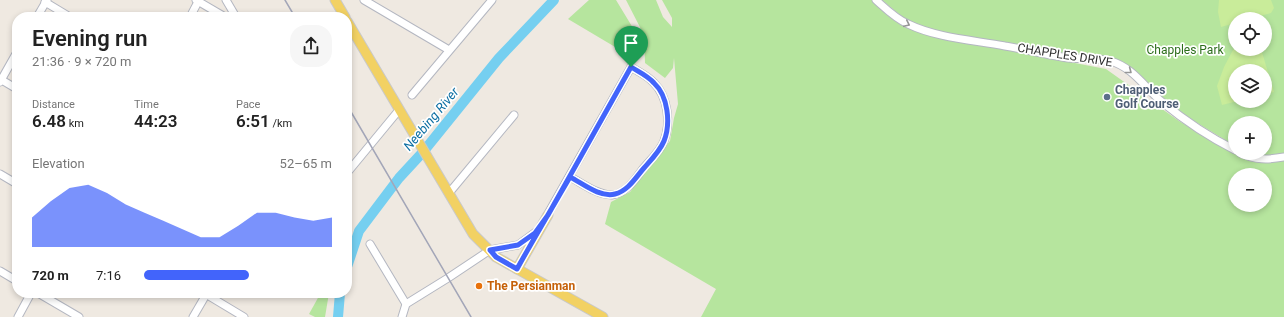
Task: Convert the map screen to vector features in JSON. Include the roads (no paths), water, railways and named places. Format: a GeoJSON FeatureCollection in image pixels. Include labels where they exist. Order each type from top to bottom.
{"type":"FeatureCollection","features":[{"type":"Feature","properties":{"kind":"main road"},"geometry":{"type":"LineString","coordinates":[[335,0],[342,12]]}},
{"type":"Feature","properties":{"kind":"main road"},"geometry":{"type":"LineString","coordinates":[[352,30],[473,234],[496,257],[603,317]]}},
{"type":"Feature","properties":{"kind":"main road"},"geometry":{"type":"LineString","coordinates":[[517,269],[548,215]]}},
{"type":"Feature","properties":{"kind":"street"},"geometry":{"type":"LineString","coordinates":[[192,12],[198,0],[217,12]]}},
{"type":"Feature","properties":{"kind":"street"},"geometry":{"type":"LineString","coordinates":[[226,0],[233,12]]}},
{"type":"Feature","properties":{"kind":"street"},"geometry":{"type":"LineString","coordinates":[[364,0],[449,50]]}},
{"type":"Feature","properties":{"kind":"street"},"geometry":{"type":"LineString","coordinates":[[412,95],[492,0]]}},
{"type":"Feature","properties":{"kind":"street","name":"CHAPPLES DRIVE"},"geometry":{"type":"LineString","coordinates":[[876,0],[898,19],[926,31],[956,38],[1062,57],[1117,63],[1126,68],[1175,113],[1228,146]]}},
{"type":"Feature","properties":{"kind":"street"},"geometry":{"type":"LineString","coordinates":[[40,12],[46,1],[62,12]]}},
{"type":"Feature","properties":{"kind":"street"},"geometry":{"type":"LineString","coordinates":[[12,60],[0,80],[12,87]]}},
{"type":"Feature","properties":{"kind":"street"},"geometry":{"type":"LineString","coordinates":[[406,304],[490,250],[518,245],[535,233],[548,215],[570,177],[631,67],[648,77],[656,84],[666,104],[668,128],[664,141],[656,154],[630,184],[616,194],[599,193],[570,177]]}},
{"type":"Feature","properties":{"kind":"street"},"geometry":{"type":"LineString","coordinates":[[352,167],[399,110]]}},
{"type":"Feature","properties":{"kind":"street"},"geometry":{"type":"LineString","coordinates":[[449,193],[514,115]]}},
{"type":"Feature","properties":{"kind":"street"},"geometry":{"type":"LineString","coordinates":[[1272,159],[1284,157]]}},
{"type":"Feature","properties":{"kind":"street"},"geometry":{"type":"LineString","coordinates":[[0,174],[12,181]]}},
{"type":"Feature","properties":{"kind":"street"},"geometry":{"type":"LineString","coordinates":[[370,244],[406,304],[405,316]]}},
{"type":"Feature","properties":{"kind":"street"},"geometry":{"type":"LineString","coordinates":[[0,272],[12,278]]}},
{"type":"Feature","properties":{"kind":"street"},"geometry":{"type":"LineString","coordinates":[[18,317],[28,298]]}},
{"type":"Feature","properties":{"kind":"street"},"geometry":{"type":"LineString","coordinates":[[47,298],[79,317]]}},
{"type":"Feature","properties":{"kind":"street"},"geometry":{"type":"LineString","coordinates":[[193,317],[203,298]]}},
{"type":"Feature","properties":{"kind":"street"},"geometry":{"type":"LineString","coordinates":[[214,298],[244,317]]}},
{"type":"Feature","properties":{"kind":"waterway","name":"Neebing River"},"geometry":{"type":"LineString","coordinates":[[352,252],[359,231],[399,178],[423,152],[499,58],[554,0]]}},
{"type":"Feature","properties":{"kind":"waterway","name":"Neebing River"},"geometry":{"type":"LineString","coordinates":[[338,317],[340,298]]}},
{"type":"Feature","properties":{"kind":"railway"},"geometry":{"type":"LineString","coordinates":[[285,0],[292,12]]}},
{"type":"Feature","properties":{"kind":"railway"},"geometry":{"type":"LineString","coordinates":[[352,114],[471,317]]}},
{"type":"Feature","properties":{"kind":"place","name":"Chapples Golf Course"},"geometry":{"type":"Point","coordinates":[1107,97]}},
{"type":"Feature","properties":{"kind":"place","name":"The Persianman"},"geometry":{"type":"Point","coordinates":[479,286]}},
{"type":"Feature","properties":{"kind":"park label","name":"Chapples Park"},"geometry":{"type":"Point","coordinates":[1185,50]}}]}
